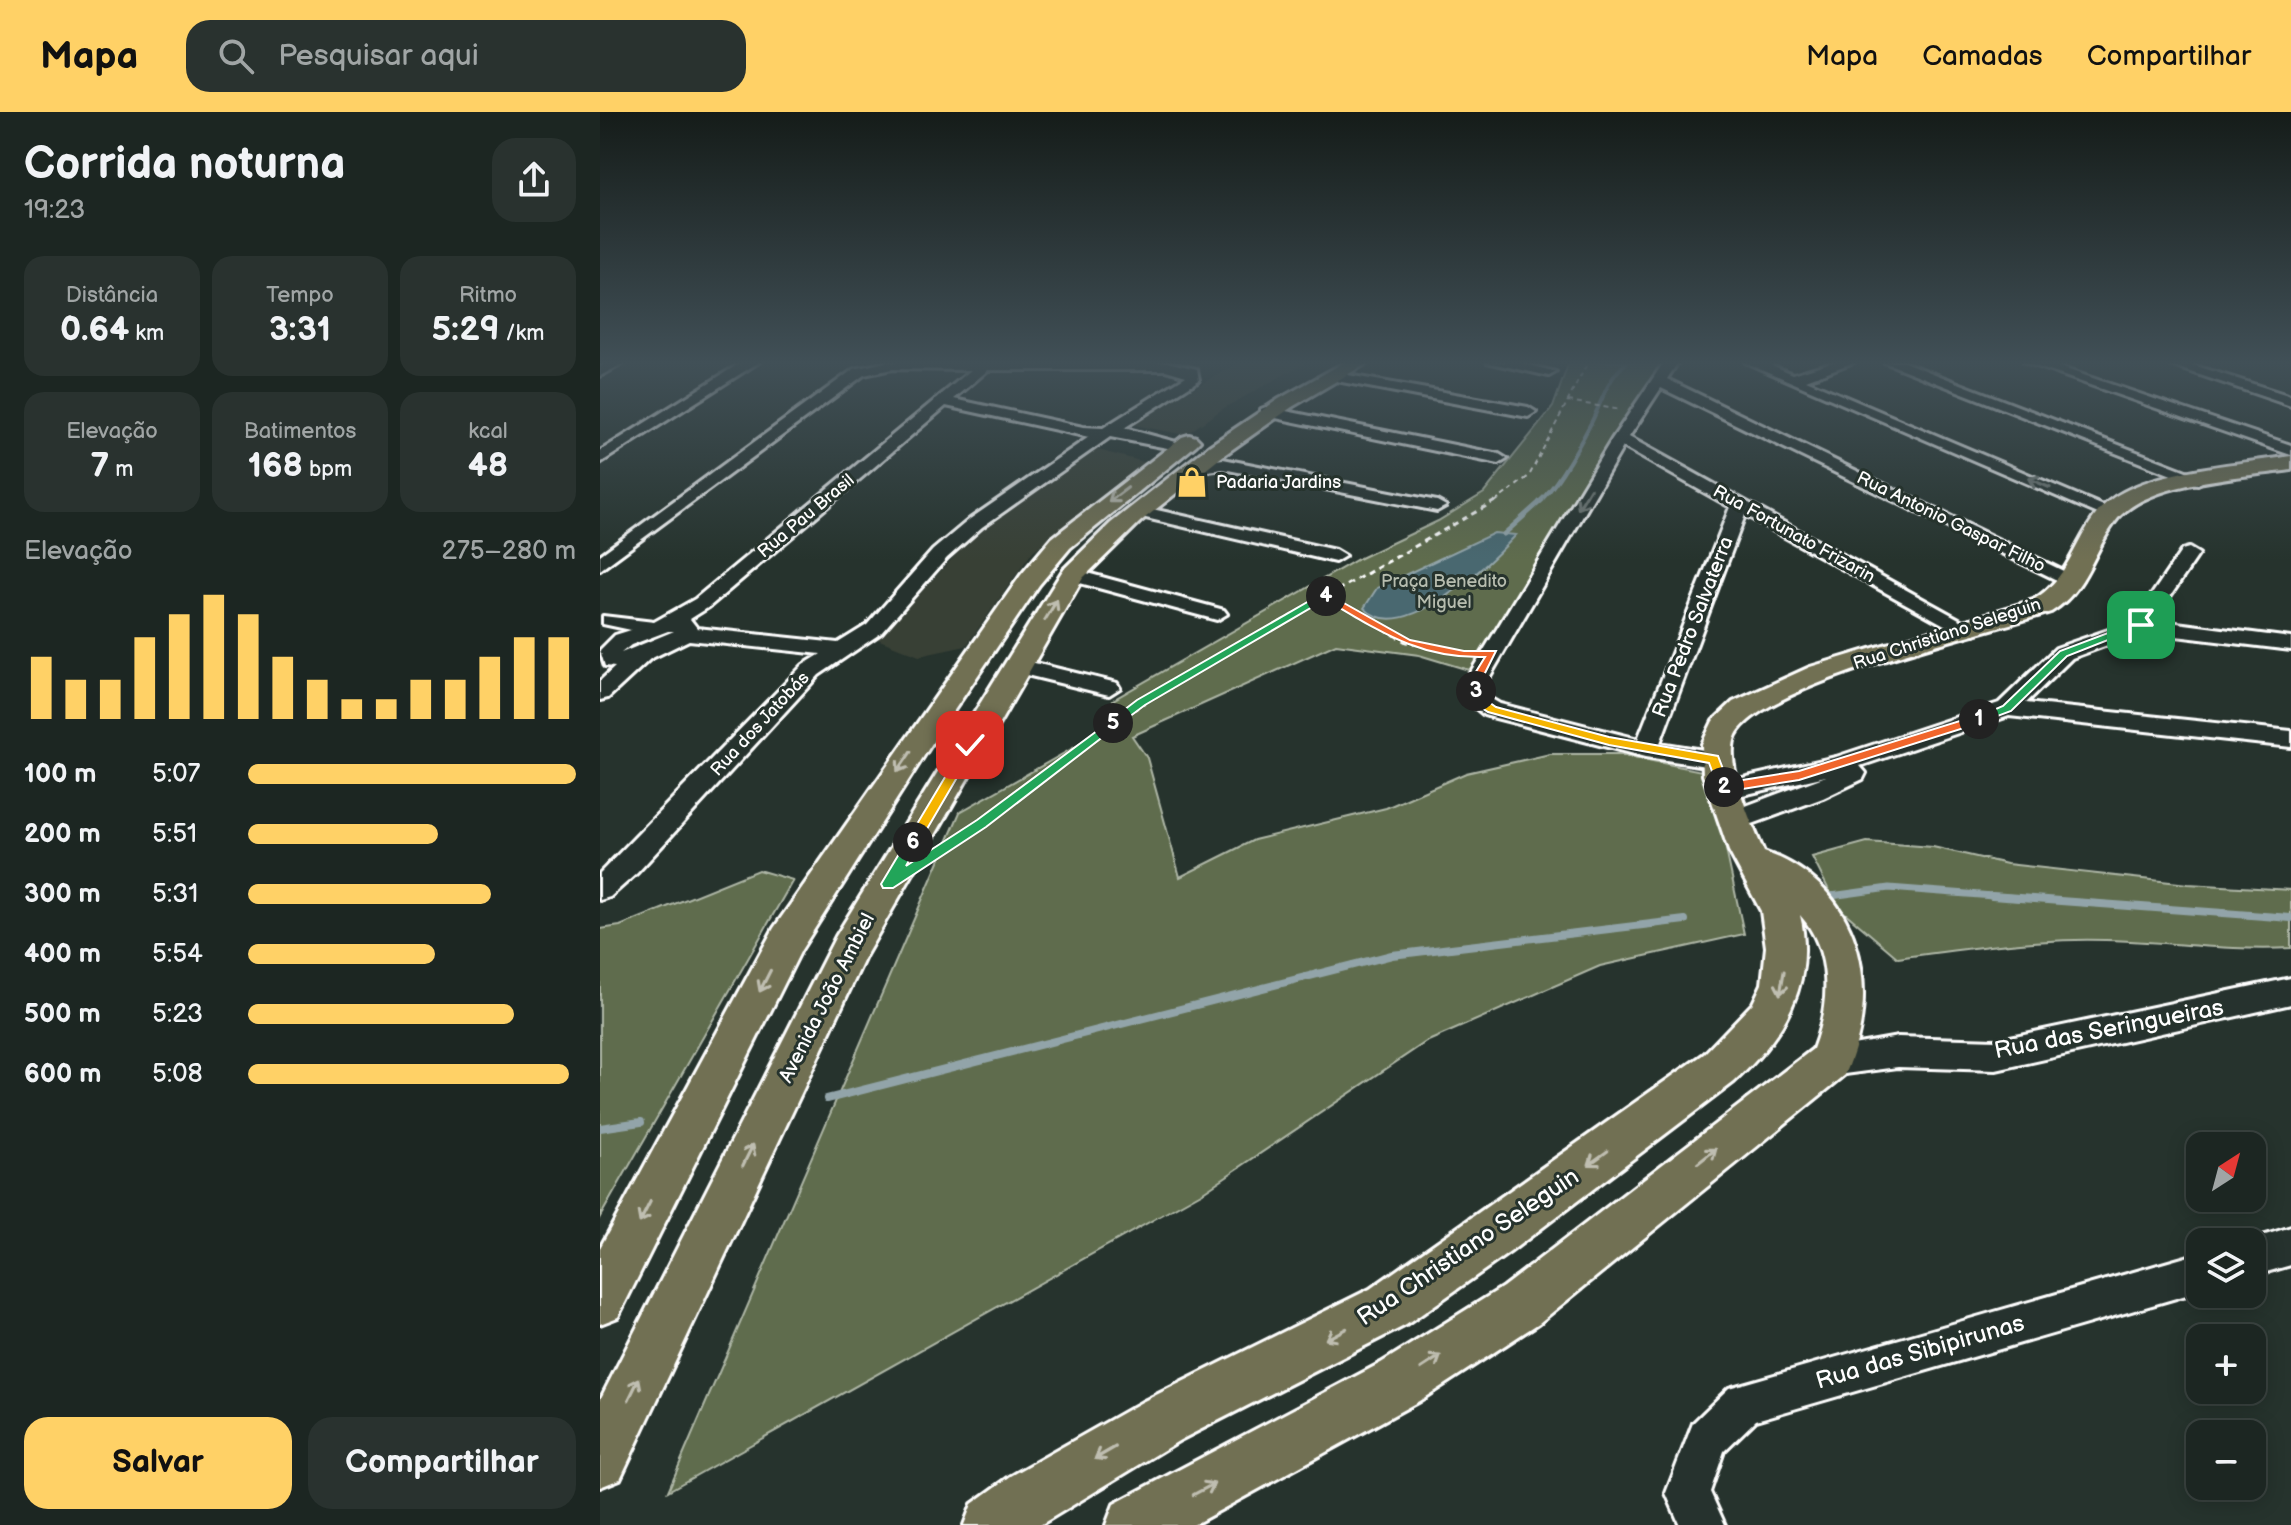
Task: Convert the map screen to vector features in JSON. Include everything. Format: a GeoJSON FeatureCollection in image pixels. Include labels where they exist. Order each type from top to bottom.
{"type":"FeatureCollection","features":[{"type":"Feature","properties":{"kind":"main road","name":"Avenida João Ambiel"},"geometry":{"type":"LineString","coordinates":[[600,1459],[850,947],[1072,575],[1096,547],[1139,511],[1224,428]]}},
{"type":"Feature","properties":{"kind":"main road","name":"Avenida João Ambiel"},"geometry":{"type":"LineString","coordinates":[[600,1299],[787,939],[923,733],[1030,580],[1061,543],[1242,428]]}},
{"type":"Feature","properties":{"kind":"main road","name":"Rua Christiano Seleguin"},"geometry":{"type":"LineString","coordinates":[[993,1525],[1031,1496],[1161,1421],[1388,1307],[1493,1235],[1719,1068],[1750,1041],[1775,1010],[1782,986],[1783,924],[1779,908],[1743,839],[1713,759],[1724,728],[1760,698],[1927,639],[1968,630],[2046,605],[2072,580],[2115,507],[2134,496],[2198,479],[2291,463]]}},
{"type":"Feature","properties":{"kind":"main road"},"geometry":{"type":"LineString","coordinates":[[1135,1525],[1400,1382],[1521,1305],[1830,1061],[1840,1037],[1847,969],[1831,928],[1799,890],[1743,839]]}},
{"type":"Feature","properties":{"kind":"main road"},"geometry":{"type":"LineString","coordinates":[[1783,924],[1807,919],[1831,928]]}},
{"type":"Feature","properties":{"kind":"street"},"geometry":{"type":"LineString","coordinates":[[600,458],[648,428]]}},
{"type":"Feature","properties":{"kind":"street"},"geometry":{"type":"LineString","coordinates":[[600,564],[784,428]]}},
{"type":"Feature","properties":{"kind":"street","name":"Rua Pau Brasil"},"geometry":{"type":"LineString","coordinates":[[672,630],[912,428]]}},
{"type":"Feature","properties":{"kind":"street"},"geometry":{"type":"LineString","coordinates":[[1064,428],[1194,459],[1437,506]]}},
{"type":"Feature","properties":{"kind":"street","name":"Rua dos Jatobás"},"geometry":{"type":"LineString","coordinates":[[600,889],[627,866],[811,670],[874,629],[940,554],[976,523],[1107,428]]}},
{"type":"Feature","properties":{"kind":"street"},"geometry":{"type":"LineString","coordinates":[[1345,428],[1499,459]]}},
{"type":"Feature","properties":{"kind":"street"},"geometry":{"type":"LineString","coordinates":[[1627,428],[1475,683],[1477,700],[1492,710],[1646,749],[1713,759]]}},
{"type":"Feature","properties":{"kind":"street","name":"Rua Antonio Gaspar Filho"},"geometry":{"type":"LineString","coordinates":[[1756,428],[2072,580]]}},
{"type":"Feature","properties":{"kind":"street"},"geometry":{"type":"LineString","coordinates":[[1909,428],[2111,513]]}},
{"type":"Feature","properties":{"kind":"street"},"geometry":{"type":"LineString","coordinates":[[2064,428],[2198,479]]}},
{"type":"Feature","properties":{"kind":"street"},"geometry":{"type":"LineString","coordinates":[[2226,428],[2291,450]]}},
{"type":"Feature","properties":{"kind":"street","name":"Rua Fortunato Frizarin"},"geometry":{"type":"LineString","coordinates":[[1620,439],[1968,630]]}},
{"type":"Feature","properties":{"kind":"street","name":"Rua Pedro Salvaterra"},"geometry":{"type":"LineString","coordinates":[[1646,749],[1740,504]]}},
{"type":"Feature","properties":{"kind":"street"},"geometry":{"type":"LineString","coordinates":[[1139,511],[1335,556]]}},
{"type":"Feature","properties":{"kind":"street"},"geometry":{"type":"LineString","coordinates":[[2141,625],[2189,554]]}},
{"type":"Feature","properties":{"kind":"street"},"geometry":{"type":"LineString","coordinates":[[1072,575],[1217,614]]}},
{"type":"Feature","properties":{"kind":"street"},"geometry":{"type":"LineString","coordinates":[[611,662],[605,616],[713,637],[844,650]]}},
{"type":"Feature","properties":{"kind":"street"},"geometry":{"type":"LineString","coordinates":[[1725,790],[1827,768],[1892,744],[1959,727],[2007,708],[2064,653],[2141,625],[2291,644]]}},
{"type":"Feature","properties":{"kind":"street"},"geometry":{"type":"LineString","coordinates":[[611,662],[646,652],[672,630]]}},
{"type":"Feature","properties":{"kind":"street"},"geometry":{"type":"LineString","coordinates":[[611,662],[672,630]]}},
{"type":"Feature","properties":{"kind":"street"},"geometry":{"type":"LineString","coordinates":[[1018,666],[1109,688]]}},
{"type":"Feature","properties":{"kind":"street"},"geometry":{"type":"LineString","coordinates":[[2007,708],[2291,739]]}},
{"type":"Feature","properties":{"kind":"street"},"geometry":{"type":"LineString","coordinates":[[1743,839],[1814,792],[1852,774],[1892,744]]}},
{"type":"Feature","properties":{"kind":"street","name":"Rua das Seringueiras"},"geometry":{"type":"LineString","coordinates":[[1830,1061],[1898,1052],[1996,1055],[2291,991]]}},
{"type":"Feature","properties":{"kind":"street"},"geometry":{"type":"LineString","coordinates":[[2266,1253],[2291,1246]]}},
{"type":"Feature","properties":{"kind":"street","name":"Rua das Sibipirunas"},"geometry":{"type":"LineString","coordinates":[[1695,1509],[1708,1438],[1744,1403],[2186,1276]]}},
{"type":"Feature","properties":{"kind":"path"},"geometry":{"type":"LineString","coordinates":[[888,884],[982,824],[1141,702],[1492,504],[1529,476],[1554,428]]}},
{"type":"Feature","properties":{"kind":"path"},"geometry":{"type":"LineString","coordinates":[[1327,595],[1406,642],[1464,654],[1492,654]]}},
{"type":"Feature","properties":{"kind":"shaded area"},"geometry":{"type":"Polygon","coordinates":[[[1149,428],[1195,428],[1185,435],[1149,428]]]}},
{"type":"Feature","properties":{"kind":"shaded area"},"geometry":{"type":"Polygon","coordinates":[[[1094,449],[1148,463],[1033,551],[966,646],[919,656],[877,639],[979,530],[1094,449]]]}},
{"type":"Feature","properties":{"kind":"green space","name":"Praça Benedito Miguel"},"geometry":{"type":"Polygon","coordinates":[[[1536,428],[1624,428],[1472,671],[1419,655],[1336,644],[1132,736],[1147,758],[1180,877],[1254,840],[1386,808],[1466,773],[1550,754],[1618,754],[1702,771],[1721,826],[1744,934],[1600,966],[1426,1042],[1203,1192],[668,1491],[960,812],[1121,721],[1127,729],[1113,700],[1358,559],[1438,521],[1484,493],[1536,428]]]}},
{"type":"Feature","properties":{"kind":"green space"},"geometry":{"type":"Polygon","coordinates":[[[1867,842],[1933,847],[2007,864],[2188,884],[2291,890],[2291,948],[2076,940],[2009,944],[1898,958],[1837,906],[1812,857],[1867,842]]]}},
{"type":"Feature","properties":{"kind":"green space"},"geometry":{"type":"Polygon","coordinates":[[[758,870],[793,880],[600,1217],[600,929],[620,926],[758,870]]]}},
{"type":"Feature","properties":{"kind":"water"},"geometry":{"type":"Polygon","coordinates":[[[1494,533],[1516,535],[1487,564],[1445,597],[1401,617],[1381,617],[1364,608],[1377,588],[1494,533]]]}},
{"type":"Feature","properties":{"kind":"waterway"},"geometry":{"type":"LineString","coordinates":[[1539,502],[1568,464],[1588,428]]}},
{"type":"Feature","properties":{"kind":"waterway"},"geometry":{"type":"LineString","coordinates":[[1504,534],[1542,500]]}},
{"type":"Feature","properties":{"kind":"waterway"},"geometry":{"type":"LineString","coordinates":[[1833,896],[1824,897],[1889,888],[2015,898]]}},
{"type":"Feature","properties":{"kind":"waterway"},"geometry":{"type":"LineString","coordinates":[[1992,896],[2015,898]]}},
{"type":"Feature","properties":{"kind":"waterway"},"geometry":{"type":"LineString","coordinates":[[2015,898],[2291,918]]}},
{"type":"Feature","properties":{"kind":"waterway"},"geometry":{"type":"LineString","coordinates":[[2015,898],[2019,898]]}},
{"type":"Feature","properties":{"kind":"waterway"},"geometry":{"type":"LineString","coordinates":[[827,1099],[1392,955],[1685,920]]}},
{"type":"Feature","properties":{"kind":"waterway"},"geometry":{"type":"LineString","coordinates":[[600,1128],[641,1122]]}},
{"type":"Feature","properties":{"kind":"place","name":"Padaria Jardins"},"geometry":{"type":"Point","coordinates":[1192,482]}},
{"type":"Feature","properties":{"kind":"route"},"geometry":{"type":"LineString","coordinates":[[970,745],[888,884],[982,824],[1141,702],[1327,595],[1406,642],[1464,654],[1492,654],[1475,683],[1477,700],[1492,710],[1609,741],[1713,759],[1725,790],[1799,776],[1841,764],[1892,744],[1959,727],[2007,708],[2064,653],[2141,625]]}}]}
